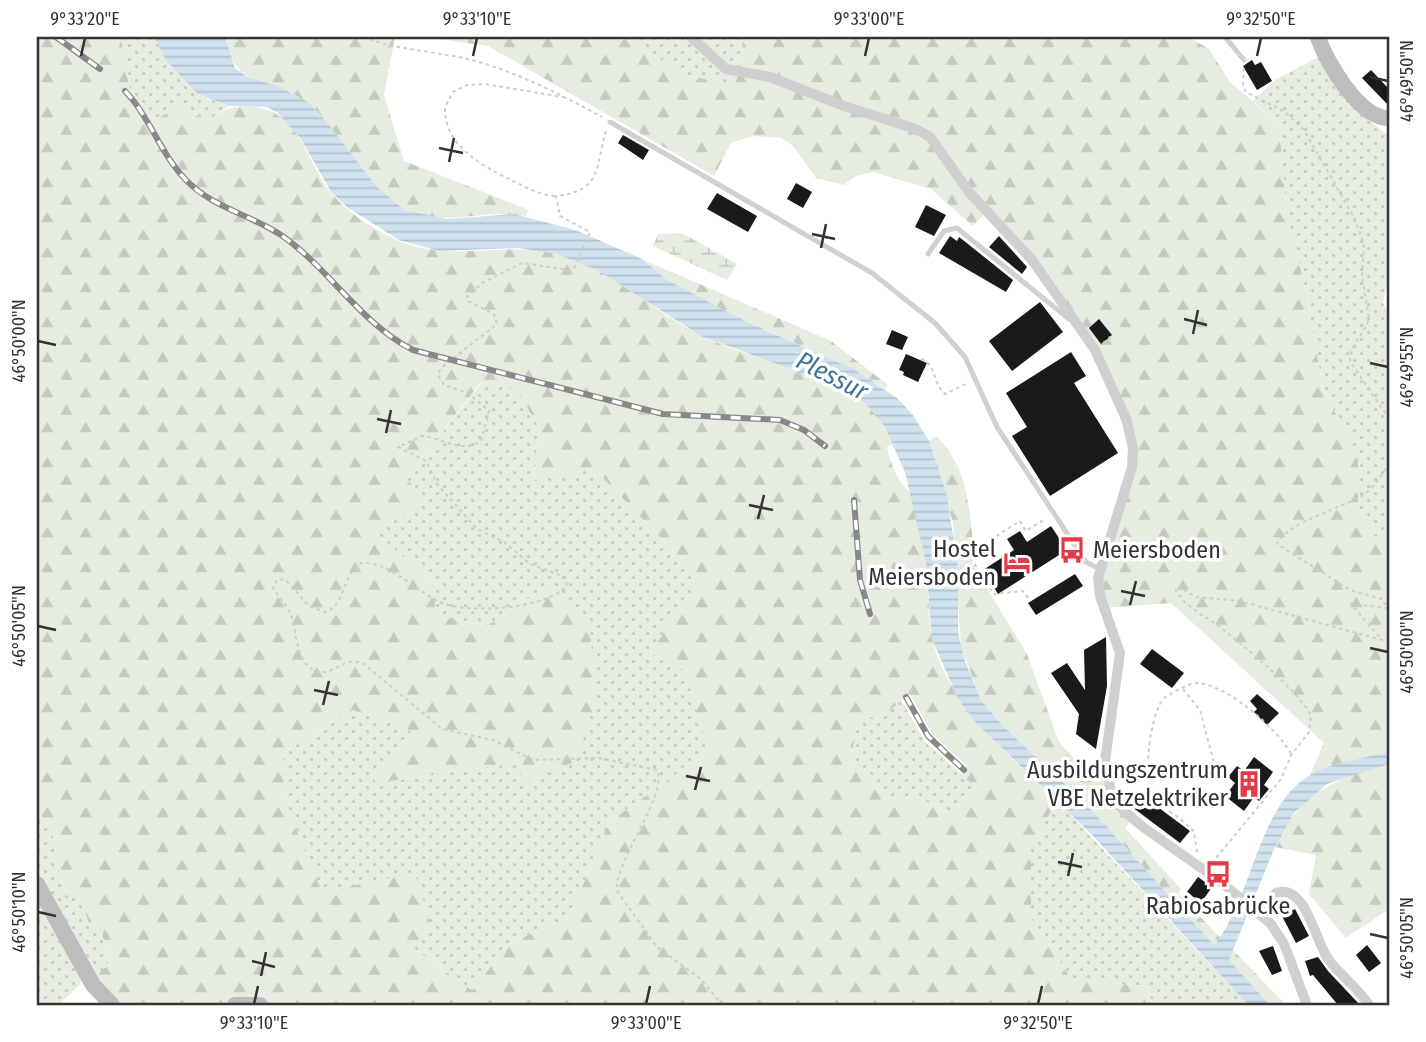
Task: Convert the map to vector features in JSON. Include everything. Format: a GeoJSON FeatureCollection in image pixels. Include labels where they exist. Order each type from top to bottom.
{"type":"FeatureCollection","features":[{"type":"Feature","properties":{"kind":"main road"},"geometry":{"type":"LineString","coordinates":[[1318,37],[1332,67],[1366,110],[1378,117],[1389,118]]}},
{"type":"Feature","properties":{"kind":"main road"},"geometry":{"type":"LineString","coordinates":[[37,884],[93,985],[112,1005]]}},
{"type":"Feature","properties":{"kind":"main road"},"geometry":{"type":"LineString","coordinates":[[235,1005],[260,1005]]}},
{"type":"Feature","properties":{"kind":"street"},"geometry":{"type":"LineString","coordinates":[[691,37],[726,69],[770,77],[844,106],[916,128],[930,137],[969,192],[1032,260],[1083,334],[1105,369],[1131,438],[1132,467],[1100,569],[1100,596],[1120,653],[1105,761],[1108,783],[1116,801],[1133,819],[1258,912],[1281,939],[1307,1005]]}},
{"type":"Feature","properties":{"kind":"street"},"geometry":{"type":"LineString","coordinates":[[1258,912],[1276,893],[1286,891],[1294,895],[1311,920],[1326,957],[1369,1005]]}},
{"type":"Feature","properties":{"kind":"lane"},"geometry":{"type":"LineString","coordinates":[[1226,37],[1244,60]]}},
{"type":"Feature","properties":{"kind":"lane"},"geometry":{"type":"LineString","coordinates":[[610,122],[891,286],[951,340],[975,378],[997,427],[1086,562],[1100,569]]}},
{"type":"Feature","properties":{"kind":"lane"},"geometry":{"type":"LineString","coordinates":[[928,254],[944,231],[957,228],[1083,334]]}},
{"type":"Feature","properties":{"kind":"path"},"geometry":{"type":"LineString","coordinates":[[363,37],[387,45],[483,63],[568,98],[610,122],[592,181],[579,191],[556,196],[535,191],[476,161],[455,139],[446,118],[446,107],[453,92],[475,84],[568,98]]}},
{"type":"Feature","properties":{"kind":"path"},"geometry":{"type":"LineString","coordinates":[[1244,60],[1242,85],[1246,92],[1282,110],[1304,130],[1360,231],[1369,318],[1365,330],[1353,345],[1350,361],[1389,419]]}},
{"type":"Feature","properties":{"kind":"path"},"geometry":{"type":"LineString","coordinates":[[556,196],[561,216],[590,232],[575,265],[569,270],[522,263],[482,283],[467,296],[468,301],[494,314],[497,324],[438,373],[444,385],[467,392],[489,411],[481,441],[473,446],[456,446],[422,436],[398,447],[429,464],[437,484],[474,526],[504,542],[530,564],[565,577],[567,586],[546,598],[513,606],[455,606],[436,600],[381,567],[367,563],[350,572],[336,606],[325,612],[309,606],[286,580],[278,579],[274,587],[292,617],[301,655],[312,669],[323,672],[345,662],[363,663],[436,726],[493,740],[526,758],[548,761],[599,758],[657,770],[659,783],[634,847],[617,877],[617,891],[657,947],[701,979],[722,1005]]}},
{"type":"Feature","properties":{"kind":"path"},"geometry":{"type":"LineString","coordinates":[[1102,344],[1110,338],[1107,334]]}},
{"type":"Feature","properties":{"kind":"path"},"geometry":{"type":"LineString","coordinates":[[921,359],[932,366],[939,387],[946,394],[954,392],[975,378]]}},
{"type":"Feature","properties":{"kind":"path"},"geometry":{"type":"LineString","coordinates":[[1388,609],[1379,597],[1350,590],[1280,549],[1277,543],[1308,520],[1362,495],[1389,465]]}},
{"type":"Feature","properties":{"kind":"path"},"geometry":{"type":"LineString","coordinates":[[1028,598],[1023,591],[994,594],[968,554],[1020,521],[1026,531],[1054,513]]}},
{"type":"Feature","properties":{"kind":"path"},"geometry":{"type":"LineString","coordinates":[[1201,867],[1276,785],[1291,755],[1310,729],[1311,716],[1243,645],[1182,599],[1175,588],[1179,587],[1196,597],[1240,601],[1377,640],[1385,639],[1351,604],[1353,602],[1388,609]]}},
{"type":"Feature","properties":{"kind":"path"},"geometry":{"type":"LineString","coordinates":[[1201,867],[1195,834],[1157,799],[1150,781],[1150,741],[1159,705],[1166,697],[1197,683],[1222,689],[1254,715],[1282,742],[1291,755]]}},
{"type":"Feature","properties":{"kind":"path"},"geometry":{"type":"LineString","coordinates":[[1182,689],[1201,713],[1217,774]]}},
{"type":"Feature","properties":{"kind":"green space"},"geometry":{"type":"Polygon","coordinates":[[[37,37],[121,37],[129,87],[155,120],[178,107],[208,121],[232,108],[267,110],[290,125],[337,199],[357,217],[393,238],[434,250],[537,250],[574,259],[611,278],[701,335],[739,351],[823,379],[864,402],[886,431],[892,444],[887,447],[893,466],[902,484],[911,493],[926,557],[933,641],[946,675],[958,696],[987,733],[1057,800],[1031,848],[1031,918],[1072,980],[1146,986],[1153,1005],[112,1005],[88,976],[109,966],[101,927],[90,928],[81,897],[64,898],[52,832],[37,809],[37,37]],[[482,381],[406,478],[426,501],[375,532],[436,586],[434,614],[487,626],[547,586],[590,628],[596,700],[576,761],[525,783],[516,763],[377,783],[371,775],[416,733],[353,710],[283,753],[286,805],[322,892],[415,873],[432,928],[414,949],[473,991],[507,944],[569,918],[609,822],[709,751],[685,670],[650,653],[700,578],[594,469],[534,480],[539,428],[518,391],[482,381]],[[910,694],[880,718],[859,716],[850,763],[872,775],[881,797],[925,801],[947,813],[981,791],[961,775],[967,766],[933,735],[910,694]]]}},
{"type":"Feature","properties":{"kind":"green space"},"geometry":{"type":"Polygon","coordinates":[[[121,37],[154,37],[168,59],[195,88],[229,106],[208,121],[178,107],[155,120],[129,87],[121,37]]]}},
{"type":"Feature","properties":{"kind":"green space"},"geometry":{"type":"Polygon","coordinates":[[[225,37],[395,37],[384,95],[404,161],[529,210],[526,216],[495,214],[449,218],[419,215],[404,210],[376,189],[311,106],[298,96],[248,77],[239,69],[231,56],[225,37]]]}},
{"type":"Feature","properties":{"kind":"green space"},"geometry":{"type":"Polygon","coordinates":[[[425,37],[610,37],[629,41],[688,76],[735,84],[741,66],[743,37],[1189,37],[1209,49],[1230,82],[1279,124],[1286,210],[1307,296],[1323,390],[1358,455],[1358,505],[1373,536],[1389,540],[1389,752],[1310,775],[1324,743],[1171,603],[1104,608],[1098,590],[1132,467],[1116,395],[1066,309],[986,212],[973,226],[931,189],[873,172],[856,176],[844,185],[816,178],[793,146],[781,138],[753,136],[731,143],[714,176],[488,46],[425,37]]]}},
{"type":"Feature","properties":{"kind":"green space"},"geometry":{"type":"Polygon","coordinates":[[[610,37],[743,37],[741,66],[735,84],[688,76],[629,41],[610,37]]]}},
{"type":"Feature","properties":{"kind":"green space"},"geometry":{"type":"Polygon","coordinates":[[[1320,56],[1350,100],[1389,136],[1389,276],[1383,303],[1389,315],[1389,540],[1373,536],[1358,505],[1358,455],[1323,390],[1307,296],[1286,210],[1279,124],[1253,101],[1275,80],[1320,56]]]}},
{"type":"Feature","properties":{"kind":"green space"},"geometry":{"type":"Polygon","coordinates":[[[682,233],[737,264],[727,280],[653,246],[658,234],[682,233]]]}},
{"type":"Feature","properties":{"kind":"green space"},"geometry":{"type":"Polygon","coordinates":[[[642,259],[831,341],[888,385],[885,389],[832,360],[720,309],[663,278],[642,259]]]}},
{"type":"Feature","properties":{"kind":"green space"},"geometry":{"type":"Polygon","coordinates":[[[483,381],[519,391],[539,428],[534,480],[594,469],[700,578],[650,653],[685,670],[709,751],[609,822],[569,918],[507,944],[473,991],[414,949],[322,893],[286,805],[283,753],[353,710],[417,733],[371,775],[377,783],[516,763],[525,782],[547,586],[487,626],[433,614],[436,586],[375,532],[426,501],[406,478],[483,381]]]}},
{"type":"Feature","properties":{"kind":"green space"},"geometry":{"type":"Polygon","coordinates":[[[936,436],[954,459],[964,485],[973,543],[963,549],[1027,654],[1059,742],[1088,774],[1105,772],[1108,784],[1133,819],[1125,828],[1181,889],[1178,894],[1220,937],[1214,945],[1086,804],[1002,725],[981,700],[961,647],[953,523],[929,441],[936,436]]]}},
{"type":"Feature","properties":{"kind":"green space"},"geometry":{"type":"Polygon","coordinates":[[[901,700],[925,742],[981,791],[947,813],[925,801],[881,797],[872,775],[850,763],[859,716],[880,718],[901,700]]]}},
{"type":"Feature","properties":{"kind":"green space"},"geometry":{"type":"Polygon","coordinates":[[[1389,764],[1389,909],[1346,938],[1309,894],[1316,855],[1275,847],[1296,812],[1321,790],[1351,776],[1389,764]]]}},
{"type":"Feature","properties":{"kind":"green space"},"geometry":{"type":"Polygon","coordinates":[[[1057,800],[1248,1005],[1153,1005],[1146,986],[1072,980],[1031,918],[1031,848],[1057,800]]]}},
{"type":"Feature","properties":{"kind":"green space"},"geometry":{"type":"Polygon","coordinates":[[[37,809],[52,832],[64,897],[81,897],[90,928],[101,927],[109,967],[88,976],[59,1005],[37,1005],[37,809]]]}},
{"type":"Feature","properties":{"kind":"green space"},"geometry":{"type":"Polygon","coordinates":[[[1233,950],[1286,1005],[1270,1005],[1229,960],[1233,950]]]}},
{"type":"Feature","properties":{"kind":"water","name":"Plessur"},"geometry":{"type":"Polygon","coordinates":[[[154,37],[225,37],[235,68],[247,77],[277,86],[308,102],[376,186],[404,210],[447,219],[515,214],[578,231],[642,259],[667,280],[741,319],[855,370],[897,398],[913,415],[929,441],[947,496],[958,568],[958,633],[965,661],[981,700],[1002,725],[1086,804],[1214,945],[1238,904],[1266,832],[1290,792],[1316,772],[1389,752],[1389,764],[1327,784],[1294,813],[1275,847],[1229,960],[1270,1005],[1248,1005],[1093,836],[977,724],[958,699],[932,639],[926,563],[905,472],[884,426],[866,404],[837,386],[701,336],[599,271],[557,254],[519,248],[439,251],[399,240],[348,208],[331,192],[301,139],[277,112],[266,107],[229,106],[197,93],[166,60],[154,37]]]}},
{"type":"Feature","properties":{"kind":"building"},"geometry":{"type":"Polygon","coordinates":[[[1252,60],[1255,65],[1261,62],[1272,81],[1257,90],[1243,66],[1252,60]]]}},
{"type":"Feature","properties":{"kind":"building"},"geometry":{"type":"Polygon","coordinates":[[[1371,70],[1389,89],[1389,106],[1362,78],[1371,70]]]}},
{"type":"Feature","properties":{"kind":"building"},"geometry":{"type":"Polygon","coordinates":[[[623,135],[649,150],[643,160],[618,143],[623,135]]]}},
{"type":"Feature","properties":{"kind":"building"},"geometry":{"type":"Polygon","coordinates":[[[796,183],[812,192],[803,208],[787,199],[796,183]]]}},
{"type":"Feature","properties":{"kind":"building"},"geometry":{"type":"Polygon","coordinates":[[[717,193],[757,216],[748,232],[707,209],[717,193]]]}},
{"type":"Feature","properties":{"kind":"building"},"geometry":{"type":"Polygon","coordinates":[[[926,205],[946,215],[934,236],[915,227],[926,205]]]}},
{"type":"Feature","properties":{"kind":"building"},"geometry":{"type":"Polygon","coordinates":[[[950,236],[957,241],[959,237],[1013,280],[1006,292],[939,253],[950,236]]]}},
{"type":"Feature","properties":{"kind":"building"},"geometry":{"type":"Polygon","coordinates":[[[999,236],[1027,267],[1022,274],[989,247],[999,236]]]}},
{"type":"Feature","properties":{"kind":"building"},"geometry":{"type":"Polygon","coordinates":[[[1040,302],[1063,332],[1012,371],[989,341],[1040,302]]]}},
{"type":"Feature","properties":{"kind":"building"},"geometry":{"type":"Polygon","coordinates":[[[1099,319],[1112,335],[1101,344],[1089,328],[1099,319]]]}},
{"type":"Feature","properties":{"kind":"building"},"geometry":{"type":"Polygon","coordinates":[[[892,330],[908,337],[902,350],[886,344],[892,330]]]}},
{"type":"Feature","properties":{"kind":"building"},"geometry":{"type":"Polygon","coordinates":[[[1071,352],[1086,376],[1074,383],[1118,453],[1050,496],[1012,436],[1027,427],[1006,393],[1071,352]]]}},
{"type":"Feature","properties":{"kind":"building"},"geometry":{"type":"Polygon","coordinates":[[[906,354],[927,363],[918,382],[899,370],[906,354]]]}},
{"type":"Feature","properties":{"kind":"building"},"geometry":{"type":"Polygon","coordinates":[[[1051,526],[1067,550],[998,594],[983,570],[1014,550],[1007,539],[1020,531],[1027,542],[1051,526]]]}},
{"type":"Feature","properties":{"kind":"building"},"geometry":{"type":"Polygon","coordinates":[[[1075,574],[1083,586],[1036,615],[1028,603],[1075,574]]]}},
{"type":"Feature","properties":{"kind":"building"},"geometry":{"type":"Polygon","coordinates":[[[1106,637],[1107,686],[1096,749],[1076,734],[1079,714],[1051,673],[1067,663],[1085,690],[1084,650],[1106,637]]]}},
{"type":"Feature","properties":{"kind":"building"},"geometry":{"type":"Polygon","coordinates":[[[1152,649],[1184,673],[1172,688],[1140,664],[1152,649]]]}},
{"type":"Feature","properties":{"kind":"building"},"geometry":{"type":"Polygon","coordinates":[[[1257,694],[1279,713],[1267,725],[1254,712],[1257,709],[1250,701],[1257,694]]]}},
{"type":"Feature","properties":{"kind":"building","name":"Ausbildungszentrum VBE Netzelektriker"},"geometry":{"type":"Polygon","coordinates":[[[1254,757],[1273,772],[1264,785],[1269,789],[1259,801],[1254,797],[1244,811],[1225,796],[1235,783],[1228,777],[1237,766],[1244,771],[1254,757]]]}},
{"type":"Feature","properties":{"kind":"building"},"geometry":{"type":"Polygon","coordinates":[[[1138,798],[1144,802],[1147,799],[1190,831],[1180,843],[1132,807],[1138,798]]]}},
{"type":"Feature","properties":{"kind":"building"},"geometry":{"type":"Polygon","coordinates":[[[1198,877],[1212,887],[1201,903],[1187,892],[1198,877]]]}},
{"type":"Feature","properties":{"kind":"building"},"geometry":{"type":"Polygon","coordinates":[[[1295,909],[1309,936],[1296,943],[1282,916],[1295,909]]]}},
{"type":"Feature","properties":{"kind":"building"},"geometry":{"type":"Polygon","coordinates":[[[1367,945],[1381,963],[1369,972],[1356,955],[1367,945]]]}},
{"type":"Feature","properties":{"kind":"building"},"geometry":{"type":"Polygon","coordinates":[[[1273,946],[1282,971],[1272,975],[1259,951],[1273,946]]]}},
{"type":"Feature","properties":{"kind":"building"},"geometry":{"type":"Polygon","coordinates":[[[1318,957],[1360,1005],[1338,1005],[1313,975],[1310,976],[1305,961],[1318,957]]]}},
{"type":"Feature","properties":{"kind":"railway"},"geometry":{"type":"LineString","coordinates":[[56,37],[100,69]]}},
{"type":"Feature","properties":{"kind":"railway"},"geometry":{"type":"LineString","coordinates":[[125,91],[176,169],[195,189],[281,235],[298,248],[377,325],[413,350],[663,414],[780,420],[804,430],[825,446]]}},
{"type":"Feature","properties":{"kind":"railway"},"geometry":{"type":"LineString","coordinates":[[854,500],[860,580],[870,614]]}},
{"type":"Feature","properties":{"kind":"railway"},"geometry":{"type":"LineString","coordinates":[[906,697],[928,736],[964,770]]}},
{"type":"Feature","properties":{"kind":"place","name":"Meiersboden"},"geometry":{"type":"Point","coordinates":[1072,550]}},
{"type":"Feature","properties":{"kind":"place","name":"Hostel Meiersboden"},"geometry":{"type":"Point","coordinates":[1017,563]}},
{"type":"Feature","properties":{"kind":"place","name":"Ausbildungszentrum VBE Netzelektriker"},"geometry":{"type":"Point","coordinates":[1249,784]}},
{"type":"Feature","properties":{"kind":"place","name":"Rabiosabrücke"},"geometry":{"type":"Point","coordinates":[1218,874]}}]}
